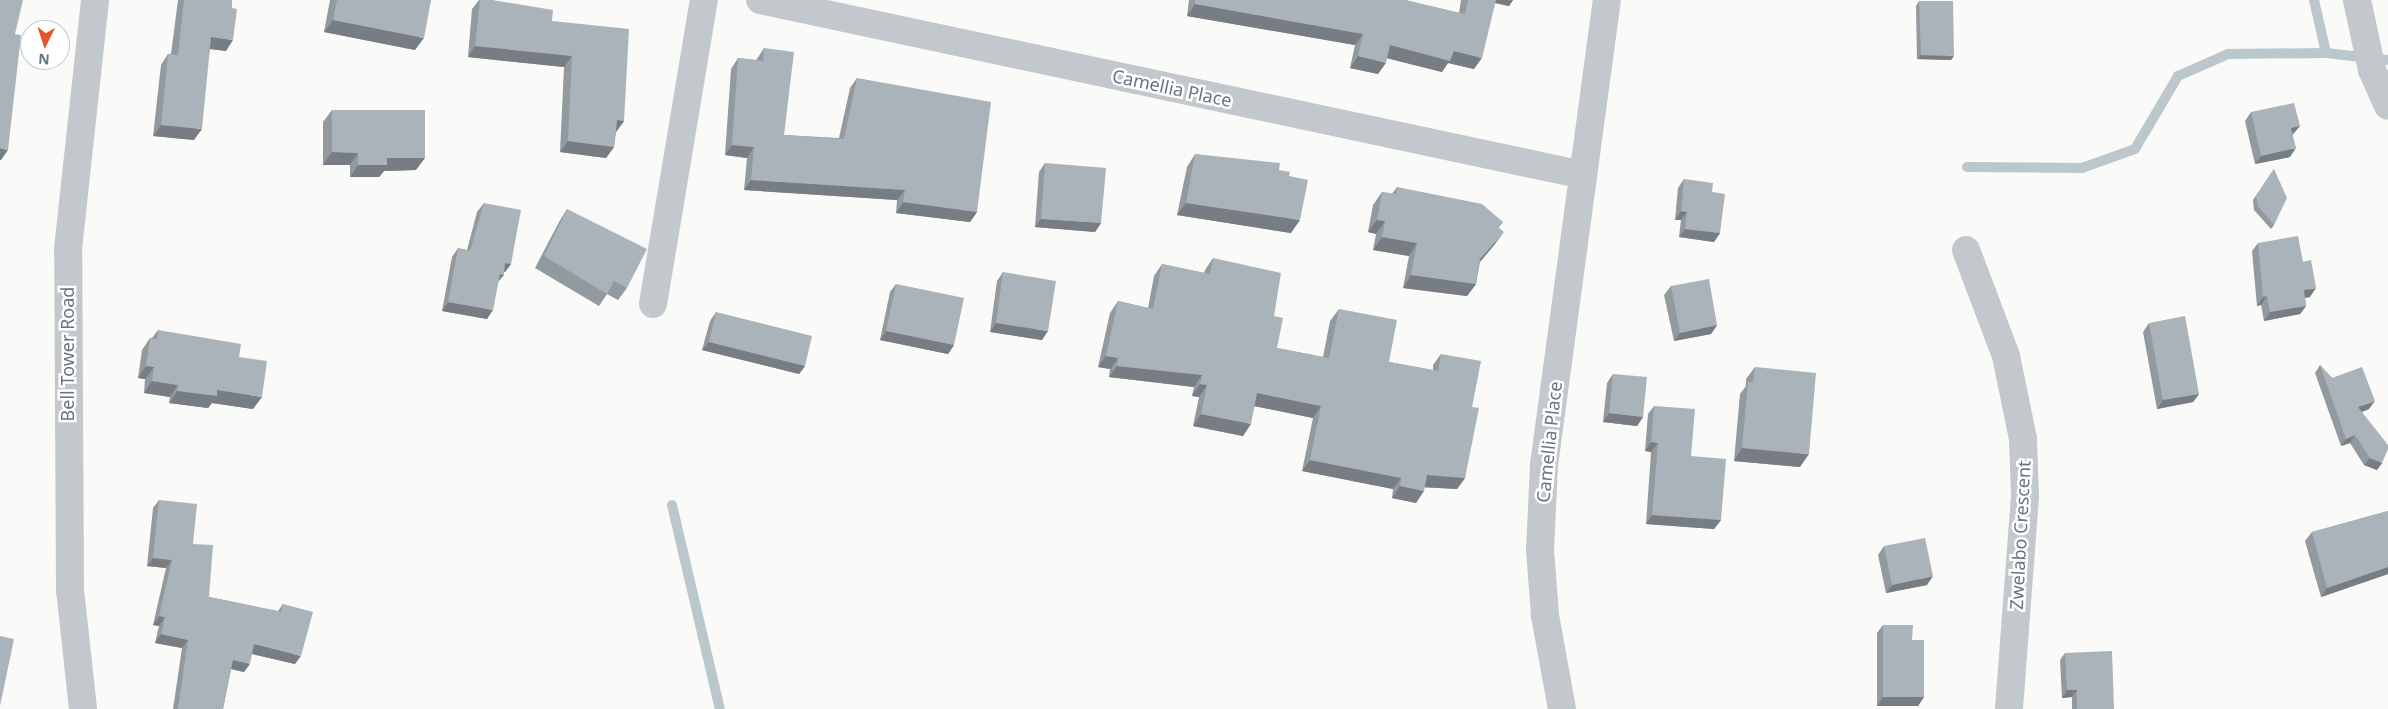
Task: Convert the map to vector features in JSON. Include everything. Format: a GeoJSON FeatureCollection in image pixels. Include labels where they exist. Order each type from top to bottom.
{"type":"FeatureCollection","features":[{"type":"Feature","properties":{"kind":"street","name":"Bell Tower Road"},"geometry":{"type":"LineString","coordinates":[[83,709],[70,590],[68,249],[95,0]]}},
{"type":"Feature","properties":{"kind":"street"},"geometry":{"type":"LineString","coordinates":[[652,304],[704,0]]}},
{"type":"Feature","properties":{"kind":"street","name":"Camellia Place"},"geometry":{"type":"LineString","coordinates":[[760,0],[1583,175]]}},
{"type":"Feature","properties":{"kind":"street","name":"Camellia Place"},"geometry":{"type":"LineString","coordinates":[[1562,709],[1545,616],[1540,550],[1544,464],[1607,0]]}},
{"type":"Feature","properties":{"kind":"street"},"geometry":{"type":"LineString","coordinates":[[2357,0],[2370,58],[2388,106]]}},
{"type":"Feature","properties":{"kind":"street","name":"Zwelabo Crescent"},"geometry":{"type":"LineString","coordinates":[[1966,250],[2006,356],[2023,438],[2025,496],[2009,709]]}},
{"type":"Feature","properties":{"kind":"building"},"geometry":{"type":"Polygon","coordinates":[[[0,0],[23,0],[15,34],[20,35],[20,44],[8,150],[0,148],[0,0]]]}},
{"type":"Feature","properties":{"kind":"building"},"geometry":{"type":"Polygon","coordinates":[[[184,0],[232,0],[232,8],[237,9],[233,40],[211,37],[202,129],[161,125],[168,54],[178,55],[184,0]]]}},
{"type":"Feature","properties":{"kind":"building"},"geometry":{"type":"Polygon","coordinates":[[[337,0],[431,0],[424,38],[333,20],[337,0]]]}},
{"type":"Feature","properties":{"kind":"building"},"geometry":{"type":"Polygon","coordinates":[[[480,0],[492,0],[553,10],[552,21],[629,29],[624,121],[617,120],[614,147],[568,141],[572,56],[475,46],[480,0]]]}},
{"type":"Feature","properties":{"kind":"building"},"geometry":{"type":"Polygon","coordinates":[[[1195,0],[1405,0],[1465,14],[1468,0],[1496,0],[1482,58],[1454,51],[1450,61],[1390,45],[1386,63],[1358,56],[1363,34],[1195,4],[1195,0]]]}},
{"type":"Feature","properties":{"kind":"building"},"geometry":{"type":"Polygon","coordinates":[[[1919,1],[1953,1],[1954,56],[1921,55],[1919,1]]]}},
{"type":"Feature","properties":{"kind":"building"},"geometry":{"type":"Polygon","coordinates":[[[764,48],[794,52],[784,135],[844,139],[857,78],[991,102],[977,212],[903,202],[905,190],[751,180],[754,147],[732,145],[738,58],[763,61],[764,48]]]}},
{"type":"Feature","properties":{"kind":"building"},"geometry":{"type":"Polygon","coordinates":[[[2294,103],[2300,126],[2291,128],[2296,148],[2261,156],[2251,112],[2294,103]]]}},
{"type":"Feature","properties":{"kind":"building"},"geometry":{"type":"Polygon","coordinates":[[[332,110],[425,110],[425,158],[387,158],[387,165],[358,165],[358,153],[332,152],[332,110]]]}},
{"type":"Feature","properties":{"kind":"building"},"geometry":{"type":"Polygon","coordinates":[[[1195,154],[1280,163],[1279,170],[1290,172],[1289,176],[1308,180],[1300,220],[1186,203],[1195,154]]]}},
{"type":"Feature","properties":{"kind":"building"},"geometry":{"type":"Polygon","coordinates":[[[1045,163],[1106,168],[1101,223],[1041,219],[1045,163]]]}},
{"type":"Feature","properties":{"kind":"building"},"geometry":{"type":"Polygon","coordinates":[[[2274,169],[2287,198],[2274,225],[2258,206],[2256,196],[2274,169]]]}},
{"type":"Feature","properties":{"kind":"building"},"geometry":{"type":"Polygon","coordinates":[[[1684,179],[1713,183],[1712,192],[1725,194],[1720,233],[1685,229],[1687,212],[1681,211],[1684,179]]]}},
{"type":"Feature","properties":{"kind":"building"},"geometry":{"type":"Polygon","coordinates":[[[1397,187],[1482,204],[1503,222],[1498,227],[1504,232],[1480,259],[1476,284],[1411,275],[1417,243],[1382,237],[1385,221],[1377,220],[1382,192],[1396,194],[1397,187]]]}},
{"type":"Feature","properties":{"kind":"building"},"geometry":{"type":"Polygon","coordinates":[[[484,203],[521,210],[511,264],[505,263],[504,275],[500,274],[493,310],[448,302],[458,248],[470,251],[484,203]]]}},
{"type":"Feature","properties":{"kind":"building"},"geometry":{"type":"Polygon","coordinates":[[[567,209],[647,249],[627,288],[614,281],[607,294],[544,256],[567,209]]]}},
{"type":"Feature","properties":{"kind":"building"},"geometry":{"type":"Polygon","coordinates":[[[2298,236],[2303,262],[2311,260],[2316,288],[2304,290],[2306,306],[2270,312],[2267,296],[2263,297],[2258,243],[2298,236]]]}},
{"type":"Feature","properties":{"kind":"building"},"geometry":{"type":"Polygon","coordinates":[[[1213,258],[1281,273],[1274,316],[1283,318],[1277,348],[1329,358],[1339,309],[1397,320],[1389,362],[1438,371],[1441,354],[1481,361],[1472,407],[1479,408],[1465,478],[1427,475],[1424,491],[1400,486],[1401,478],[1310,460],[1321,406],[1257,393],[1251,424],[1201,414],[1207,385],[1200,384],[1202,375],[1117,366],[1118,358],[1106,356],[1118,301],[1153,309],[1162,264],[1210,274],[1213,258]]]}},
{"type":"Feature","properties":{"kind":"building"},"geometry":{"type":"Polygon","coordinates":[[[1003,272],[1056,281],[1048,331],[996,323],[1003,272]]]}},
{"type":"Feature","properties":{"kind":"building"},"geometry":{"type":"Polygon","coordinates":[[[1709,279],[1717,325],[1680,333],[1671,286],[1709,279]]]}},
{"type":"Feature","properties":{"kind":"building"},"geometry":{"type":"Polygon","coordinates":[[[896,284],[964,298],[954,345],[886,331],[896,284]]]}},
{"type":"Feature","properties":{"kind":"building"},"geometry":{"type":"Polygon","coordinates":[[[716,312],[812,336],[805,366],[709,342],[716,312]]]}},
{"type":"Feature","properties":{"kind":"building"},"geometry":{"type":"Polygon","coordinates":[[[2185,316],[2199,394],[2163,400],[2149,323],[2185,316]]]}},
{"type":"Feature","properties":{"kind":"building"},"geometry":{"type":"Polygon","coordinates":[[[158,330],[241,344],[239,357],[267,361],[262,397],[217,390],[217,396],[177,391],[178,385],[152,381],[154,367],[146,366],[150,338],[157,339],[158,330]]]}},
{"type":"Feature","properties":{"kind":"building"},"geometry":{"type":"Polygon","coordinates":[[[2320,365],[2332,378],[2362,367],[2375,401],[2358,407],[2388,445],[2382,463],[2370,458],[2355,435],[2346,439],[2320,365]]]}},
{"type":"Feature","properties":{"kind":"building"},"geometry":{"type":"Polygon","coordinates":[[[1755,367],[1816,373],[1809,454],[1742,448],[1748,382],[1753,382],[1755,367]]]}},
{"type":"Feature","properties":{"kind":"building"},"geometry":{"type":"Polygon","coordinates":[[[1613,374],[1647,377],[1643,417],[1609,413],[1613,374]]]}},
{"type":"Feature","properties":{"kind":"building"},"geometry":{"type":"Polygon","coordinates":[[[1654,406],[1695,409],[1691,456],[1726,459],[1721,520],[1652,515],[1658,443],[1651,442],[1654,406]]]}},
{"type":"Feature","properties":{"kind":"building"},"geometry":{"type":"Polygon","coordinates":[[[159,500],[197,504],[193,544],[213,545],[209,597],[281,612],[283,604],[313,612],[301,656],[254,644],[250,664],[233,660],[223,709],[178,709],[188,640],[161,634],[165,617],[159,616],[172,560],[153,558],[159,500]]]}},
{"type":"Feature","properties":{"kind":"building"},"geometry":{"type":"Polygon","coordinates":[[[2388,511],[2388,567],[2327,588],[2312,532],[2388,511]]]}},
{"type":"Feature","properties":{"kind":"building"},"geometry":{"type":"Polygon","coordinates":[[[1925,538],[1933,576],[1892,585],[1884,546],[1925,538]]]}},
{"type":"Feature","properties":{"kind":"building"},"geometry":{"type":"Polygon","coordinates":[[[1883,625],[1913,625],[1912,640],[1924,640],[1924,697],[1883,697],[1883,625]]]}},
{"type":"Feature","properties":{"kind":"building"},"geometry":{"type":"Polygon","coordinates":[[[0,636],[14,639],[0,706],[0,636]]]}},
{"type":"Feature","properties":{"kind":"building"},"geometry":{"type":"Polygon","coordinates":[[[2112,651],[2114,709],[2077,709],[2077,690],[2067,690],[2065,653],[2112,651]]]}},
{"type":"Feature","properties":{"kind":"waterway"},"geometry":{"type":"LineString","coordinates":[[2314,0],[2326,53]]}},
{"type":"Feature","properties":{"kind":"waterway"},"geometry":{"type":"LineString","coordinates":[[1967,167],[2082,168],[2135,149],[2178,76],[2228,54],[2326,53],[2388,60]]}},
{"type":"Feature","properties":{"kind":"waterway"},"geometry":{"type":"LineString","coordinates":[[672,505],[720,709]]}}]}
